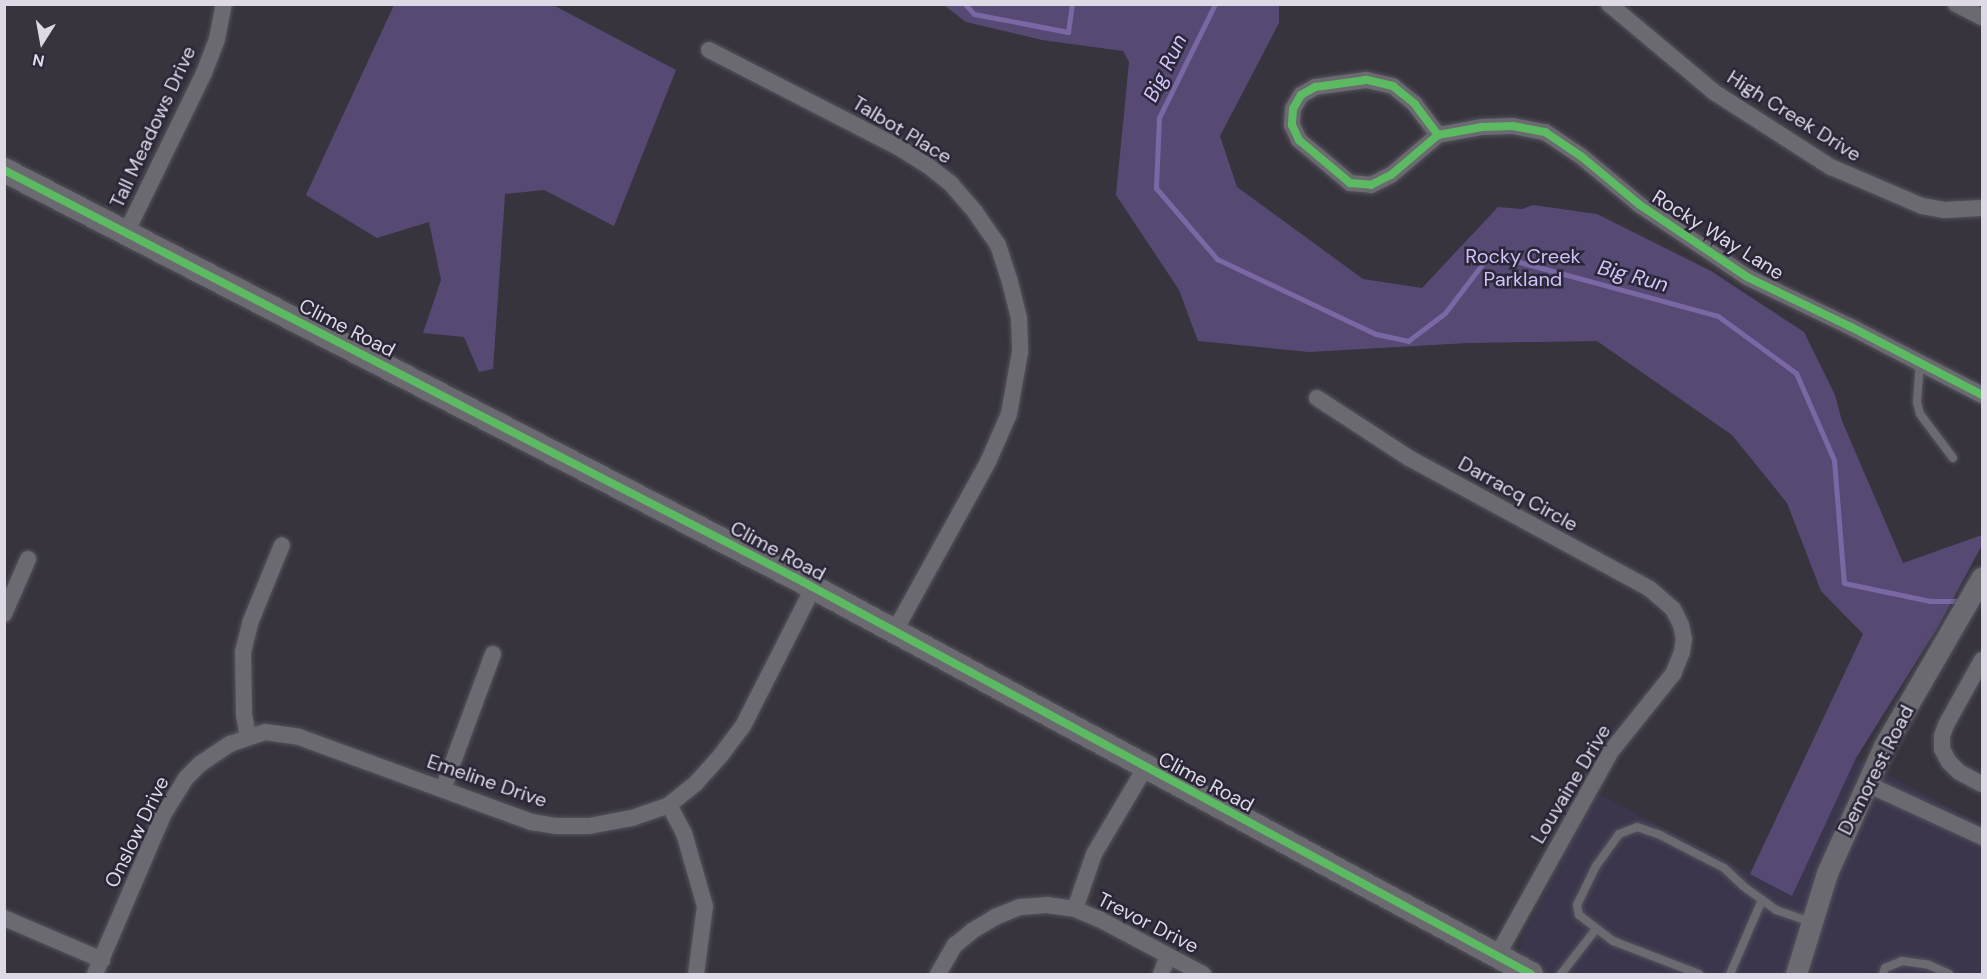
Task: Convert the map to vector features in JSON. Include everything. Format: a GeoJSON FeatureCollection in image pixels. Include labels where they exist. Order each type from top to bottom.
{"type":"FeatureCollection","features":[{"type":"Feature","properties":{"kind":"main road","name":"Clime Road"},"geometry":{"type":"LineString","coordinates":[[4,170],[813,588],[1531,975]]}},
{"type":"Feature","properties":{"kind":"street","name":"Tall Meadows Drive"},"geometry":{"type":"LineString","coordinates":[[126,233],[204,73],[217,39],[224,4]]}},
{"type":"Feature","properties":{"kind":"street","name":"High Creek Drive"},"geometry":{"type":"LineString","coordinates":[[1609,4],[1714,92],[1831,167],[1922,206],[1944,210],[1983,208]]}},
{"type":"Feature","properties":{"kind":"street"},"geometry":{"type":"LineString","coordinates":[[1956,4],[1983,16]]}},
{"type":"Feature","properties":{"kind":"street","name":"Talbot Place"},"geometry":{"type":"LineString","coordinates":[[709,50],[898,147],[927,165],[951,184],[975,212],[998,245],[1010,282],[1019,318],[1020,352],[1009,414],[988,462],[894,632]]}},
{"type":"Feature","properties":{"kind":"street"},"geometry":{"type":"LineString","coordinates":[[1366,80],[1393,86],[1415,104],[1438,135],[1391,175],[1371,185],[1350,183],[1299,140],[1292,125],[1293,109],[1301,95],[1315,87],[1366,80]]}},
{"type":"Feature","properties":{"kind":"street","name":"Rocky Way Lane"},"geometry":{"type":"LineString","coordinates":[[1438,135],[1482,127],[1513,126],[1545,132],[1582,157],[1640,206],[1747,277],[1983,395]]}},
{"type":"Feature","properties":{"kind":"street","name":"Darracq Circle"},"geometry":{"type":"LineString","coordinates":[[1317,398],[1409,458],[1650,589],[1673,609],[1684,639]]}},
{"type":"Feature","properties":{"kind":"street"},"geometry":{"type":"LineString","coordinates":[[248,737],[244,714],[243,652],[250,623],[282,545]]}},
{"type":"Feature","properties":{"kind":"street"},"geometry":{"type":"LineString","coordinates":[[4,614],[28,559]]}},
{"type":"Feature","properties":{"kind":"street","name":"Demorest Road"},"geometry":{"type":"LineString","coordinates":[[1796,975],[1811,922],[1840,840],[1884,746],[1983,577]]}},
{"type":"Feature","properties":{"kind":"street","name":"Emeline Drive"},"geometry":{"type":"LineString","coordinates":[[248,737],[265,732],[299,737],[443,789],[507,815],[556,826],[589,826],[632,818],[669,805],[696,783],[743,726],[813,588]]}},
{"type":"Feature","properties":{"kind":"street","name":"Louvaine Drive"},"geometry":{"type":"LineString","coordinates":[[1497,956],[1611,751],[1673,674],[1682,652],[1684,639]]}},
{"type":"Feature","properties":{"kind":"street"},"geometry":{"type":"LineString","coordinates":[[443,789],[493,654]]}},
{"type":"Feature","properties":{"kind":"street"},"geometry":{"type":"LineString","coordinates":[[1983,660],[1946,725],[1942,749],[1949,762],[1959,772],[1983,784]]}},
{"type":"Feature","properties":{"kind":"street","name":"Onslow Drive"},"geometry":{"type":"LineString","coordinates":[[98,968],[164,815],[186,778],[214,753],[248,737]]}},
{"type":"Feature","properties":{"kind":"street"},"geometry":{"type":"LineString","coordinates":[[1075,909],[1094,854],[1145,768]]}},
{"type":"Feature","properties":{"kind":"street"},"geometry":{"type":"LineString","coordinates":[[1867,784],[1983,837]]}},
{"type":"Feature","properties":{"kind":"street"},"geometry":{"type":"LineString","coordinates":[[669,805],[684,833],[705,906],[696,975]]}},
{"type":"Feature","properties":{"kind":"street","name":"Trevor Drive"},"geometry":{"type":"LineString","coordinates":[[938,975],[955,945],[995,917],[1020,907],[1047,905],[1075,909],[1203,975]]}},
{"type":"Feature","properties":{"kind":"street"},"geometry":{"type":"LineString","coordinates":[[4,918],[98,968]]}},
{"type":"Feature","properties":{"kind":"street"},"geometry":{"type":"LineString","coordinates":[[1161,975],[1168,956]]}},
{"type":"Feature","properties":{"kind":"lane"},"geometry":{"type":"LineString","coordinates":[[1920,362],[1917,402],[1920,414],[1953,458]]}},
{"type":"Feature","properties":{"kind":"lane"},"geometry":{"type":"LineString","coordinates":[[1699,975],[1613,941],[1579,915],[1576,905],[1596,867],[1619,834],[1637,827],[1660,835],[1724,868],[1743,886],[1776,909],[1811,922]]}},
{"type":"Feature","properties":{"kind":"lane"},"geometry":{"type":"LineString","coordinates":[[1730,975],[1762,900]]}},
{"type":"Feature","properties":{"kind":"lane"},"geometry":{"type":"LineString","coordinates":[[1561,975],[1596,929]]}},
{"type":"Feature","properties":{"kind":"lane"},"geometry":{"type":"LineString","coordinates":[[1882,975],[1886,968],[1902,961],[1929,965],[1949,975]]}},
{"type":"Feature","properties":{"kind":"shaded area"},"geometry":{"type":"Polygon","coordinates":[[[1856,758],[1982,825],[1982,974],[1515,974],[1522,937],[1597,793],[1792,896],[1856,758]]]}},
{"type":"Feature","properties":{"kind":"green space"},"geometry":{"type":"Polygon","coordinates":[[[394,5],[553,5],[676,70],[614,226],[544,190],[505,194],[493,369],[479,372],[464,337],[423,333],[441,280],[429,222],[377,238],[306,195],[394,5]]]}},
{"type":"Feature","properties":{"kind":"green space","name":"Rocky Creek Parkland"},"geometry":{"type":"Polygon","coordinates":[[[944,5],[1279,5],[1279,23],[1220,136],[1237,187],[1363,279],[1422,288],[1498,207],[1522,209],[1533,205],[1597,214],[1711,271],[1804,332],[1835,395],[1842,421],[1903,563],[1982,535],[1982,545],[1938,627],[1856,758],[1792,896],[1750,874],[1863,634],[1821,591],[1787,503],[1732,435],[1597,341],[1468,343],[1309,352],[1198,341],[1179,290],[1116,195],[1129,62],[1123,51],[1042,40],[966,22],[944,5]]]}},
{"type":"Feature","properties":{"kind":"waterway","name":"Big Run"},"geometry":{"type":"LineString","coordinates":[[965,4],[974,14],[1068,32],[1072,4]]}},
{"type":"Feature","properties":{"kind":"waterway","name":"Big Run"},"geometry":{"type":"LineString","coordinates":[[1215,4],[1159,118],[1156,188],[1217,259],[1376,334],[1408,341],[1445,313],[1490,254],[1718,316],[1796,373],[1834,460],[1844,583],[1930,601],[1963,601]]}},
{"type":"Feature","properties":{"kind":"cycle path"},"geometry":{"type":"LineString","coordinates":[[1438,135],[1415,104],[1393,86],[1366,80],[1315,87],[1301,95],[1293,109],[1292,125],[1299,140],[1350,183],[1371,185],[1391,175],[1438,135],[1482,127],[1513,126],[1545,132],[1582,157],[1640,205],[1747,277],[1851,327],[1982,395]]}},
{"type":"Feature","properties":{"kind":"cycle path"},"geometry":{"type":"LineString","coordinates":[[4,170],[794,577],[1531,974]]}}]}
